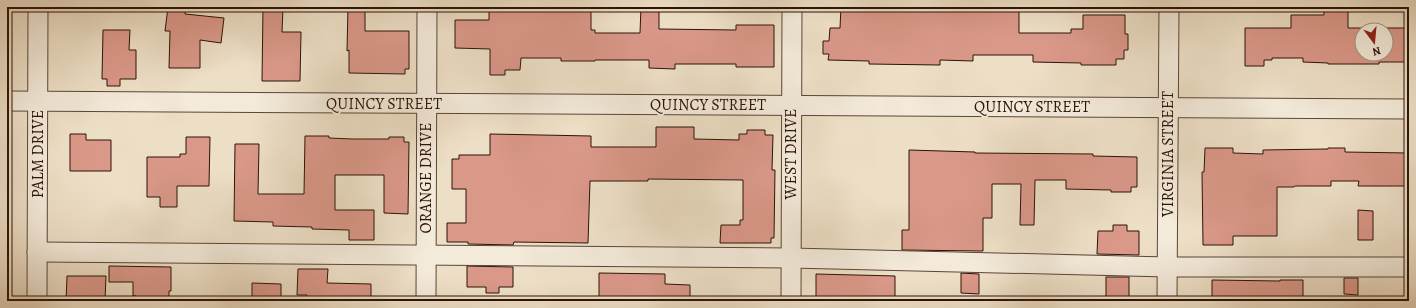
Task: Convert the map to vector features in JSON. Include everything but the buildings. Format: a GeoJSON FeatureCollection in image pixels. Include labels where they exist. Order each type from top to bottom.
{"type":"FeatureCollection","features":[{"type":"Feature","properties":{"kind":"street","name":"PALM DRIVE"},"geometry":{"type":"LineString","coordinates":[[37,301],[38,7]]}},
{"type":"Feature","properties":{"kind":"street","name":"ORANGE DRIVE"},"geometry":{"type":"LineString","coordinates":[[426,301],[427,7]]}},
{"type":"Feature","properties":{"kind":"street","name":"WEST DRIVE"},"geometry":{"type":"LineString","coordinates":[[791,301],[792,7]]}},
{"type":"Feature","properties":{"kind":"street","name":"VIRGINIA STREET"},"geometry":{"type":"LineString","coordinates":[[1167,301],[1169,7]]}},
{"type":"Feature","properties":{"kind":"street","name":"QUINCY STREET"},"geometry":{"type":"LineString","coordinates":[[7,101],[1409,110]]}},
{"type":"Feature","properties":{"kind":"street"},"geometry":{"type":"LineString","coordinates":[[37,252],[791,258],[1168,267],[1409,267]]}}]}
